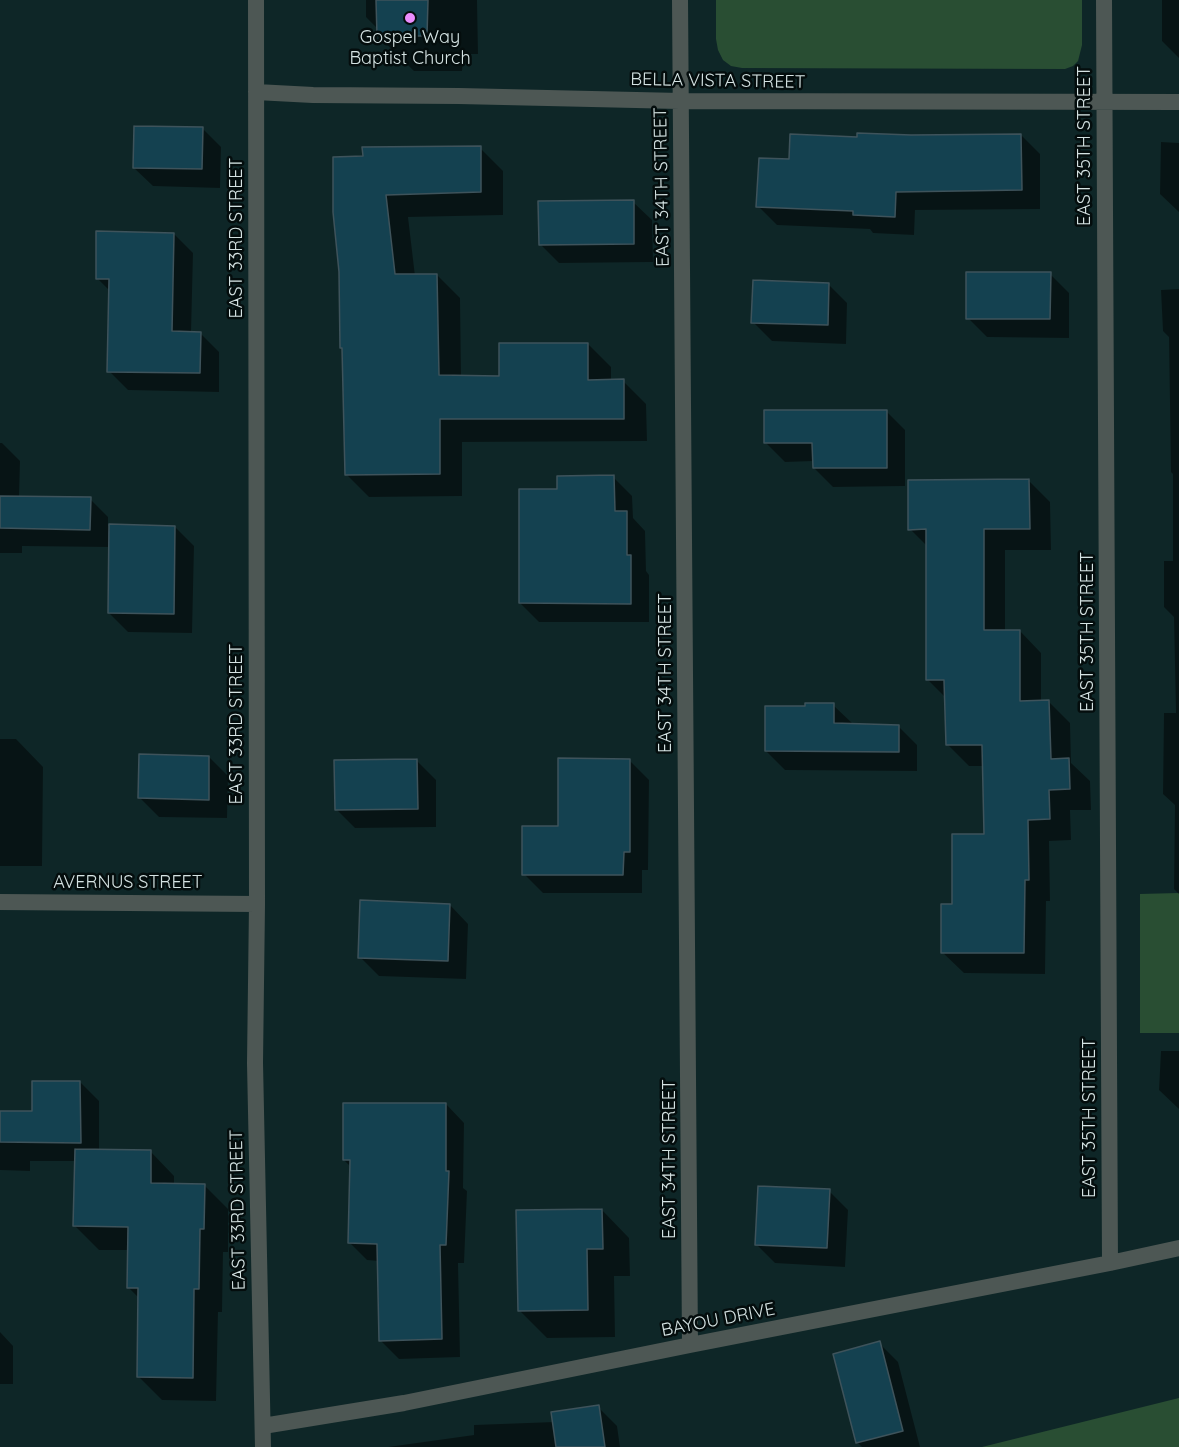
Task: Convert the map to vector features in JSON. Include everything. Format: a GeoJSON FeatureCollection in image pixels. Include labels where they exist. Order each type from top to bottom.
{"type":"FeatureCollection","features":[{"type":"Feature","properties":{"kind":"street","name":"EAST 33RD STREET"},"geometry":{"type":"LineString","coordinates":[[256,0],[257,904],[255,1064],[263,1447]]}},
{"type":"Feature","properties":{"kind":"street","name":"EAST 34TH STREET"},"geometry":{"type":"LineString","coordinates":[[680,0],[690,1345]]}},
{"type":"Feature","properties":{"kind":"street","name":"EAST 35TH STREET"},"geometry":{"type":"LineString","coordinates":[[1104,0],[1110,1263]]}},
{"type":"Feature","properties":{"kind":"street","name":"BELLA VISTA STREET"},"geometry":{"type":"LineString","coordinates":[[256,92],[681,101],[1179,102]]}},
{"type":"Feature","properties":{"kind":"street","name":"AVERNUS STREET"},"geometry":{"type":"LineString","coordinates":[[0,902],[257,904]]}},
{"type":"Feature","properties":{"kind":"street","name":"BAYOU DRIVE"},"geometry":{"type":"LineString","coordinates":[[263,1426],[404,1403],[1179,1248]]}},
{"type":"Feature","properties":{"kind":"green space"},"geometry":{"type":"Polygon","coordinates":[[[716,0],[1082,0],[1082,45],[1078,61],[1065,69],[742,68],[731,66],[723,60],[718,50],[716,0]]]}},
{"type":"Feature","properties":{"kind":"green space"},"geometry":{"type":"Polygon","coordinates":[[[1179,893],[1179,1033],[1140,1033],[1140,894],[1179,893]]]}},
{"type":"Feature","properties":{"kind":"green space"},"geometry":{"type":"Polygon","coordinates":[[[1179,1398],[1179,1447],[982,1447],[1179,1398]]]}},
{"type":"Feature","properties":{"kind":"building","name":"Gospel Way Baptist Church"},"geometry":{"type":"Polygon","coordinates":[[[376,0],[428,0],[427,36],[377,36],[376,0]]]}},
{"type":"Feature","properties":{"kind":"building"},"geometry":{"type":"Polygon","coordinates":[[[134,126],[203,127],[202,169],[133,168],[134,126]]]}},
{"type":"Feature","properties":{"kind":"building"},"geometry":{"type":"Polygon","coordinates":[[[857,133],[1021,134],[1022,190],[896,192],[895,217],[853,215],[853,211],[756,207],[759,158],[789,159],[790,134],[857,137],[857,133]]]}},
{"type":"Feature","properties":{"kind":"building"},"geometry":{"type":"Polygon","coordinates":[[[481,146],[481,192],[386,195],[395,274],[437,274],[439,375],[499,376],[499,343],[588,343],[588,380],[624,379],[624,419],[440,419],[440,474],[345,475],[339,272],[333,212],[333,157],[363,156],[362,147],[481,146]]]}},
{"type":"Feature","properties":{"kind":"building"},"geometry":{"type":"Polygon","coordinates":[[[634,200],[634,244],[539,245],[538,201],[634,200]]]}},
{"type":"Feature","properties":{"kind":"building"},"geometry":{"type":"Polygon","coordinates":[[[96,231],[174,233],[172,331],[201,332],[200,373],[107,372],[109,279],[96,279],[96,231]]]}},
{"type":"Feature","properties":{"kind":"building"},"geometry":{"type":"Polygon","coordinates":[[[966,272],[1051,272],[1050,319],[966,319],[966,272]]]}},
{"type":"Feature","properties":{"kind":"building"},"geometry":{"type":"Polygon","coordinates":[[[753,280],[829,283],[828,325],[751,323],[753,280]]]}},
{"type":"Feature","properties":{"kind":"building"},"geometry":{"type":"Polygon","coordinates":[[[764,410],[887,410],[887,468],[813,468],[812,443],[764,443],[764,410]]]}},
{"type":"Feature","properties":{"kind":"building"},"geometry":{"type":"Polygon","coordinates":[[[614,475],[615,511],[627,511],[627,555],[631,555],[631,604],[519,603],[519,489],[557,489],[557,476],[614,475]]]}},
{"type":"Feature","properties":{"kind":"building"},"geometry":{"type":"Polygon","coordinates":[[[1029,479],[1030,529],[984,529],[984,630],[1020,630],[1020,701],[1049,700],[1051,759],[1069,758],[1070,789],[1049,790],[1050,819],[1028,820],[1029,880],[1025,880],[1024,953],[941,953],[941,904],[952,904],[952,834],[984,834],[982,745],[946,745],[944,680],[926,680],[926,529],[908,530],[908,480],[1029,479]]]}},
{"type":"Feature","properties":{"kind":"building"},"geometry":{"type":"Polygon","coordinates":[[[0,496],[91,497],[90,530],[0,528],[0,496]]]}},
{"type":"Feature","properties":{"kind":"building"},"geometry":{"type":"Polygon","coordinates":[[[109,524],[175,526],[174,614],[108,613],[109,524]]]}},
{"type":"Feature","properties":{"kind":"building"},"geometry":{"type":"Polygon","coordinates":[[[805,703],[834,703],[834,723],[899,725],[899,752],[765,751],[765,706],[805,706],[805,703]]]}},
{"type":"Feature","properties":{"kind":"building"},"geometry":{"type":"Polygon","coordinates":[[[139,754],[209,756],[209,800],[138,798],[139,754]]]}},
{"type":"Feature","properties":{"kind":"building"},"geometry":{"type":"Polygon","coordinates":[[[558,758],[630,759],[630,852],[624,852],[623,875],[522,875],[522,826],[558,826],[558,758]]]}},
{"type":"Feature","properties":{"kind":"building"},"geometry":{"type":"Polygon","coordinates":[[[417,759],[418,809],[335,810],[334,760],[417,759]]]}},
{"type":"Feature","properties":{"kind":"building"},"geometry":{"type":"Polygon","coordinates":[[[360,900],[450,904],[448,961],[358,958],[360,900]]]}},
{"type":"Feature","properties":{"kind":"building"},"geometry":{"type":"Polygon","coordinates":[[[32,1081],[80,1081],[81,1143],[0,1142],[0,1111],[32,1111],[32,1081]]]}},
{"type":"Feature","properties":{"kind":"building"},"geometry":{"type":"Polygon","coordinates":[[[343,1103],[446,1103],[446,1171],[449,1171],[446,1245],[440,1245],[442,1339],[379,1341],[377,1244],[348,1243],[350,1160],[343,1160],[343,1103]]]}},
{"type":"Feature","properties":{"kind":"building"},"geometry":{"type":"Polygon","coordinates":[[[75,1149],[151,1150],[151,1183],[205,1184],[204,1229],[200,1229],[199,1289],[194,1289],[193,1378],[137,1377],[138,1288],[127,1288],[128,1227],[73,1226],[75,1149]]]}},
{"type":"Feature","properties":{"kind":"building"},"geometry":{"type":"Polygon","coordinates":[[[758,1186],[830,1189],[827,1248],[755,1245],[758,1186]]]}},
{"type":"Feature","properties":{"kind":"building"},"geometry":{"type":"Polygon","coordinates":[[[602,1209],[603,1249],[587,1249],[588,1310],[518,1311],[516,1210],[602,1209]]]}},
{"type":"Feature","properties":{"kind":"building"},"geometry":{"type":"Polygon","coordinates":[[[880,1341],[903,1431],[856,1443],[833,1354],[880,1341]]]}},
{"type":"Feature","properties":{"kind":"building"},"geometry":{"type":"Polygon","coordinates":[[[599,1405],[605,1447],[556,1447],[551,1412],[599,1405]]]}},
{"type":"Feature","properties":{"kind":"place","name":"Gospel Way Baptist Church"},"geometry":{"type":"Point","coordinates":[410,18]}}]}
